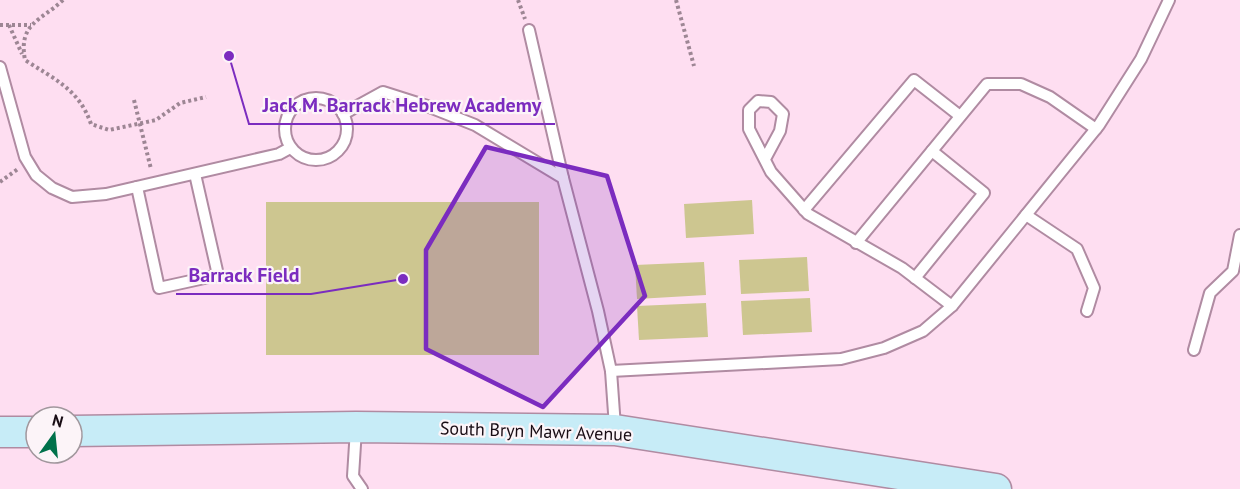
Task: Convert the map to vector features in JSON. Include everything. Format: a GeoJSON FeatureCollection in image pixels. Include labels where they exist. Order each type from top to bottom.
{"type":"FeatureCollection","features":[{"type":"Feature","properties":{"kind":"main road","name":"South Bryn Mawr Avenue"},"geometry":{"type":"LineString","coordinates":[[84,431],[356,427],[615,430],[996,489]]}},
{"type":"Feature","properties":{"kind":"main road"},"geometry":{"type":"LineString","coordinates":[[0,432],[24,432]]}},
{"type":"Feature","properties":{"kind":"lane"},"geometry":{"type":"LineString","coordinates":[[611,371],[841,359],[884,348],[923,331],[952,306],[1095,129],[1141,59],[1168,0]]}},
{"type":"Feature","properties":{"kind":"lane"},"geometry":{"type":"LineString","coordinates":[[529,30],[611,371],[615,430]]}},
{"type":"Feature","properties":{"kind":"lane"},"geometry":{"type":"LineString","coordinates":[[0,67],[28,162],[36,175],[52,188],[72,197],[106,194],[155,183],[279,154],[290,148]]}},
{"type":"Feature","properties":{"kind":"lane"},"geometry":{"type":"LineString","coordinates":[[804,210],[914,80],[960,116]]}},
{"type":"Feature","properties":{"kind":"lane"},"geometry":{"type":"LineString","coordinates":[[856,243],[987,84],[1021,84],[1050,97],[1095,129]]}},
{"type":"Feature","properties":{"kind":"lane"},"geometry":{"type":"LineString","coordinates":[[344,114],[383,92],[475,125],[563,178]]}},
{"type":"Feature","properties":{"kind":"lane"},"geometry":{"type":"LineString","coordinates":[[308,98],[328,100],[344,114],[347,134],[337,152],[328,158],[307,159],[290,148],[284,128],[286,118],[299,102],[308,98]]}},
{"type":"Feature","properties":{"kind":"lane"},"geometry":{"type":"LineString","coordinates":[[765,159],[780,131],[783,114],[771,102],[758,101],[749,110],[749,129],[771,172],[804,210],[856,243],[902,268],[952,306]]}},
{"type":"Feature","properties":{"kind":"lane"},"geometry":{"type":"LineString","coordinates":[[915,278],[984,193],[932,151]]}},
{"type":"Feature","properties":{"kind":"lane"},"geometry":{"type":"LineString","coordinates":[[137,187],[159,288],[218,275],[195,174]]}},
{"type":"Feature","properties":{"kind":"lane"},"geometry":{"type":"LineString","coordinates":[[1026,215],[1077,249],[1094,288],[1088,311]]}},
{"type":"Feature","properties":{"kind":"lane"},"geometry":{"type":"LineString","coordinates":[[1194,350],[1210,293],[1236,271],[1240,235]]}},
{"type":"Feature","properties":{"kind":"lane"},"geometry":{"type":"LineString","coordinates":[[350,489],[356,427]]}},
{"type":"Feature","properties":{"kind":"lane"},"geometry":{"type":"LineString","coordinates":[[353,476],[362,489]]}},
{"type":"Feature","properties":{"kind":"path"},"geometry":{"type":"LineString","coordinates":[[24,57],[22,47],[31,25],[63,0]]}},
{"type":"Feature","properties":{"kind":"path"},"geometry":{"type":"LineString","coordinates":[[676,0],[694,66]]}},
{"type":"Feature","properties":{"kind":"path"},"geometry":{"type":"LineString","coordinates":[[0,26],[31,25]]}},
{"type":"Feature","properties":{"kind":"path"},"geometry":{"type":"LineString","coordinates":[[9,26],[25,60],[58,80],[77,97],[91,124],[110,130],[156,120],[180,103],[206,97]]}},
{"type":"Feature","properties":{"kind":"path"},"geometry":{"type":"LineString","coordinates":[[134,100],[155,183]]}},
{"type":"Feature","properties":{"kind":"path"},"geometry":{"type":"LineString","coordinates":[[0,182],[28,162]]}},
{"type":"Feature","properties":{"kind":"highlighted area"},"geometry":{"type":"Polygon","coordinates":[[[486,147],[607,176],[645,296],[543,407],[426,349],[426,250],[486,147]]]}},
{"type":"Feature","properties":{"kind":"shaded area"},"geometry":{"type":"Polygon","coordinates":[[[752,200],[754,234],[686,238],[684,204],[752,200]]]}},
{"type":"Feature","properties":{"kind":"shaded area"},"geometry":{"type":"Polygon","coordinates":[[[266,202],[539,202],[539,355],[266,355],[266,202]]]}},
{"type":"Feature","properties":{"kind":"shaded area"},"geometry":{"type":"Polygon","coordinates":[[[807,257],[809,291],[741,294],[739,260],[807,257]]]}},
{"type":"Feature","properties":{"kind":"shaded area"},"geometry":{"type":"Polygon","coordinates":[[[704,262],[706,295],[637,299],[635,265],[704,262]]]}},
{"type":"Feature","properties":{"kind":"shaded area"},"geometry":{"type":"Polygon","coordinates":[[[810,298],[812,332],[743,335],[741,301],[810,298]]]}},
{"type":"Feature","properties":{"kind":"shaded area"},"geometry":{"type":"Polygon","coordinates":[[[706,303],[708,337],[639,340],[637,306],[706,303]]]}},
{"type":"Feature","properties":{"kind":"place","name":"Jack M. Barrack Hebrew Academy"},"geometry":{"type":"Point","coordinates":[229,56]}},
{"type":"Feature","properties":{"kind":"place","name":"Barrack Field"},"geometry":{"type":"Point","coordinates":[403,279]}}]}
